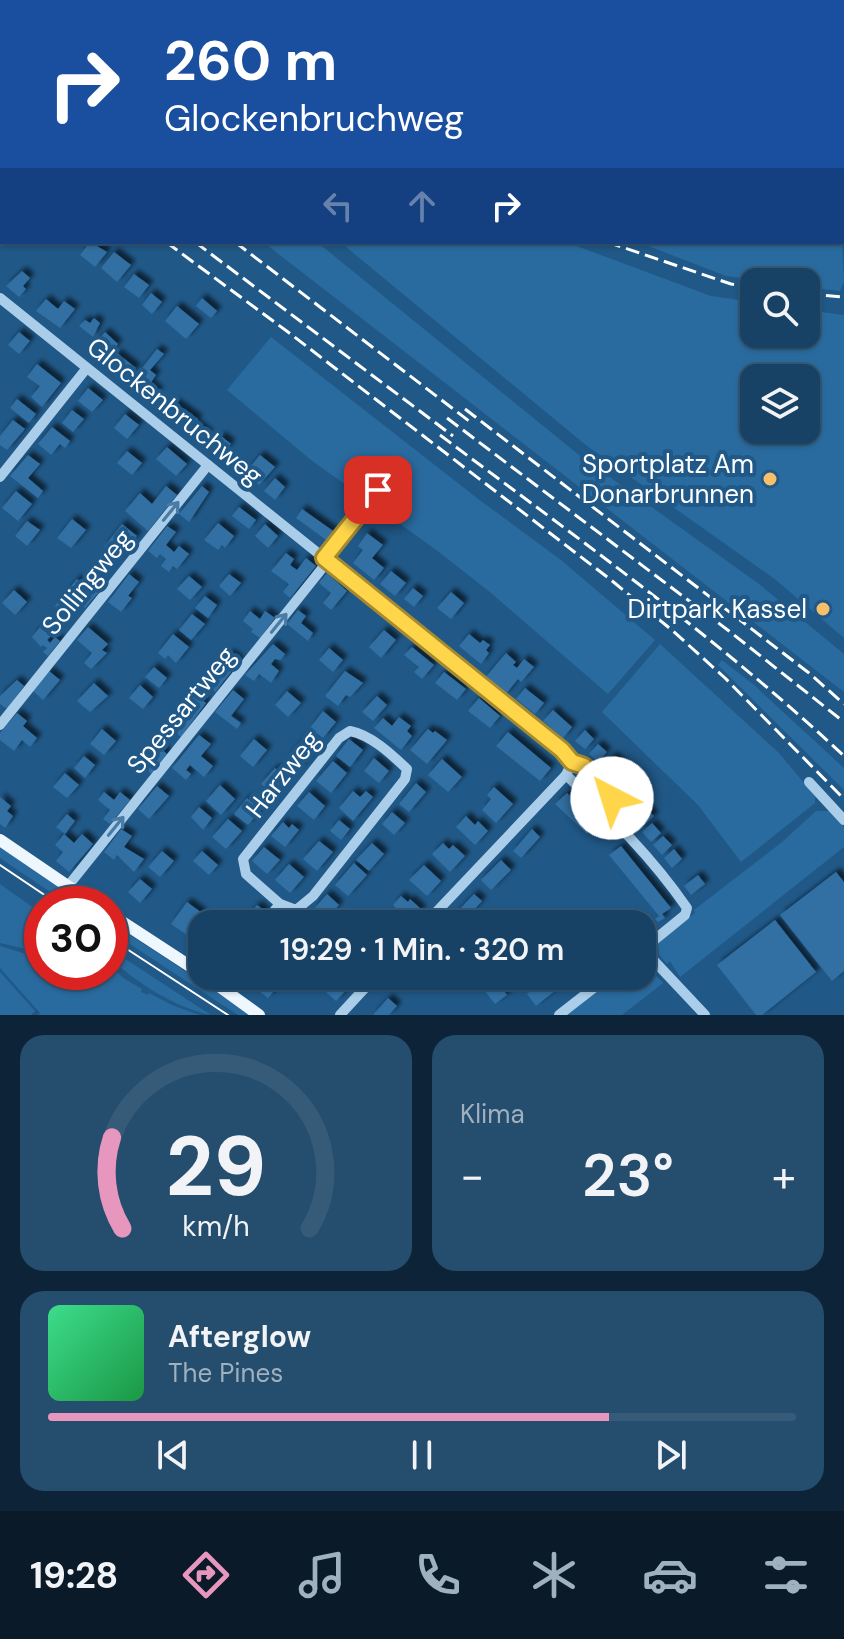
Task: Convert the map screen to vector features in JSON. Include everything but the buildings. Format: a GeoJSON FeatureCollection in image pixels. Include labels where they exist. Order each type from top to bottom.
{"type":"FeatureCollection","features":[{"type":"Feature","properties":{"kind":"main road"},"geometry":{"type":"LineString","coordinates":[[0,840],[68,886]]}},
{"type":"Feature","properties":{"kind":"main road"},"geometry":{"type":"LineString","coordinates":[[128,925],[188,963]]}},
{"type":"Feature","properties":{"kind":"main road"},"geometry":{"type":"LineString","coordinates":[[227,990],[259,1015]]}},
{"type":"Feature","properties":{"kind":"street","name":"Glockenbruchweg"},"geometry":{"type":"LineString","coordinates":[[0,298],[562,750],[572,762],[584,766],[612,792],[612,798],[604,810]]}},
{"type":"Feature","properties":{"kind":"street"},"geometry":{"type":"LineString","coordinates":[[0,477],[86,369]]}},
{"type":"Feature","properties":{"kind":"street","name":"Sollingweg"},"geometry":{"type":"LineString","coordinates":[[0,725],[208,465]]}},
{"type":"Feature","properties":{"kind":"street"},"geometry":{"type":"LineString","coordinates":[[326,560],[378,490]]}},
{"type":"Feature","properties":{"kind":"street","name":"Spessartweg"},"geometry":{"type":"LineString","coordinates":[[68,886],[326,560]]}},
{"type":"Feature","properties":{"kind":"street","name":"Harzweg"},"geometry":{"type":"LineString","coordinates":[[350,731],[362,733],[407,769],[405,779],[313,896],[296,910],[280,904],[246,874],[243,859],[339,738],[350,731]]}},
{"type":"Feature","properties":{"kind":"street"},"geometry":{"type":"LineString","coordinates":[[438,910],[566,775],[572,762]]}},
{"type":"Feature","properties":{"kind":"street"},"geometry":{"type":"LineString","coordinates":[[566,775],[629,834],[662,871],[687,908],[685,915],[656,939]]}},
{"type":"Feature","properties":{"kind":"street"},"geometry":{"type":"LineString","coordinates":[[809,782],[844,820]]}},
{"type":"Feature","properties":{"kind":"street"},"geometry":{"type":"LineString","coordinates":[[275,910],[280,904]]}},
{"type":"Feature","properties":{"kind":"street"},"geometry":{"type":"LineString","coordinates":[[656,964],[705,1015]]}},
{"type":"Feature","properties":{"kind":"street"},"geometry":{"type":"LineString","coordinates":[[340,1015],[363,990]]}},
{"type":"Feature","properties":{"kind":"street"},"geometry":{"type":"LineString","coordinates":[[559,1015],[591,990]]}},
{"type":"Feature","properties":{"kind":"shaded area"},"geometry":{"type":"Polygon","coordinates":[[[266,244],[319,244],[579,455],[759,584],[844,654],[844,692],[266,244]]]}},
{"type":"Feature","properties":{"kind":"shaded area"},"geometry":{"type":"Polygon","coordinates":[[[342,244],[571,244],[711,296],[740,300],[740,348],[820,348],[820,312],[844,315],[844,638],[776,580],[587,446],[342,244]]]}},
{"type":"Feature","properties":{"kind":"shaded area"},"geometry":{"type":"Polygon","coordinates":[[[643,244],[842,244],[844,282],[840,291],[820,289],[820,268],[740,268],[740,278],[726,276],[643,244]]]}},
{"type":"Feature","properties":{"kind":"shaded area"},"geometry":{"type":"Polygon","coordinates":[[[271,337],[561,560],[655,640],[608,694],[491,593],[311,460],[227,390],[271,337]]]}},
{"type":"Feature","properties":{"kind":"shaded area"},"geometry":{"type":"Polygon","coordinates":[[[660,644],[779,753],[815,796],[815,803],[741,862],[698,805],[602,712],[660,644]]]}},
{"type":"Feature","properties":{"kind":"shaded area"},"geometry":{"type":"Polygon","coordinates":[[[722,660],[754,685],[844,768],[844,790],[718,665],[722,660]]]}},
{"type":"Feature","properties":{"kind":"shaded area"},"geometry":{"type":"Polygon","coordinates":[[[816,811],[829,811],[844,827],[844,847],[680,977],[670,961],[667,964],[659,955],[658,943],[816,811]]]}},
{"type":"Feature","properties":{"kind":"shaded area"},"geometry":{"type":"Polygon","coordinates":[[[0,847],[57,886],[41,886],[0,858],[0,847]]]}},
{"type":"Feature","properties":{"kind":"shaded area"},"geometry":{"type":"Polygon","coordinates":[[[0,884],[24,901],[24,949],[0,943],[0,884]]]}},
{"type":"Feature","properties":{"kind":"shaded area"},"geometry":{"type":"Polygon","coordinates":[[[128,934],[188,973],[188,982],[128,943],[128,934]]]}},
{"type":"Feature","properties":{"kind":"shaded area"},"geometry":{"type":"Polygon","coordinates":[[[0,946],[24,953],[24,990],[128,990],[128,981],[142,989],[141,992],[200,1015],[38,1015],[40,1013],[0,968],[0,946]]]}},
{"type":"Feature","properties":{"kind":"shaded area"},"geometry":{"type":"Polygon","coordinates":[[[128,961],[211,1015],[171,1001],[128,973],[128,961]]]}},
{"type":"Feature","properties":{"kind":"shaded area"},"geometry":{"type":"Polygon","coordinates":[[[0,972],[35,1011],[31,1015],[0,1015],[0,972]]]}},
{"type":"Feature","properties":{"kind":"shaded area"},"geometry":{"type":"Polygon","coordinates":[[[656,976],[663,983],[656,988],[656,976]]]}},
{"type":"Feature","properties":{"kind":"shaded area"},"geometry":{"type":"Polygon","coordinates":[[[200,990],[214,990],[250,1015],[238,1015],[200,990]]]}},
{"type":"Feature","properties":{"kind":"shaded area"},"geometry":{"type":"Polygon","coordinates":[[[595,990],[654,990],[622,1015],[564,1015],[595,990]]]}},
{"type":"Feature","properties":{"kind":"tram line"},"geometry":{"type":"LineString","coordinates":[[0,865],[31,886]]}},
{"type":"Feature","properties":{"kind":"tram line"},"geometry":{"type":"LineString","coordinates":[[128,950],[228,1015]]}},
{"type":"Feature","properties":{"kind":"railway"},"geometry":{"type":"LineString","coordinates":[[169,244],[611,580],[725,678],[844,799]]}},
{"type":"Feature","properties":{"kind":"railway"},"geometry":{"type":"LineString","coordinates":[[198,244],[453,436]]}},
{"type":"Feature","properties":{"kind":"railway"},"geometry":{"type":"LineString","coordinates":[[238,244],[469,421]]}},
{"type":"Feature","properties":{"kind":"railway"},"geometry":{"type":"LineString","coordinates":[[613,244],[740,285]]}},
{"type":"Feature","properties":{"kind":"railway"},"geometry":{"type":"LineString","coordinates":[[820,295],[844,297]]}},
{"type":"Feature","properties":{"kind":"railway"},"geometry":{"type":"LineString","coordinates":[[465,409],[809,673],[844,704]]}},
{"type":"Feature","properties":{"kind":"railway"},"geometry":{"type":"LineString","coordinates":[[447,418],[844,722]]}},
{"type":"Feature","properties":{"kind":"railway"},"geometry":{"type":"LineString","coordinates":[[440,435],[697,630],[844,756]]}},
{"type":"Feature","properties":{"kind":"place","name":"Sportplatz Am Donarbrunnen"},"geometry":{"type":"Point","coordinates":[770,479]}},
{"type":"Feature","properties":{"kind":"place","name":"Dirtpark Kassel"},"geometry":{"type":"Point","coordinates":[823,609]}},
{"type":"Feature","properties":{"kind":"route"},"geometry":{"type":"LineString","coordinates":[[378,490],[324,558],[562,750],[572,762],[584,766],[612,792],[612,798]]}}]}
